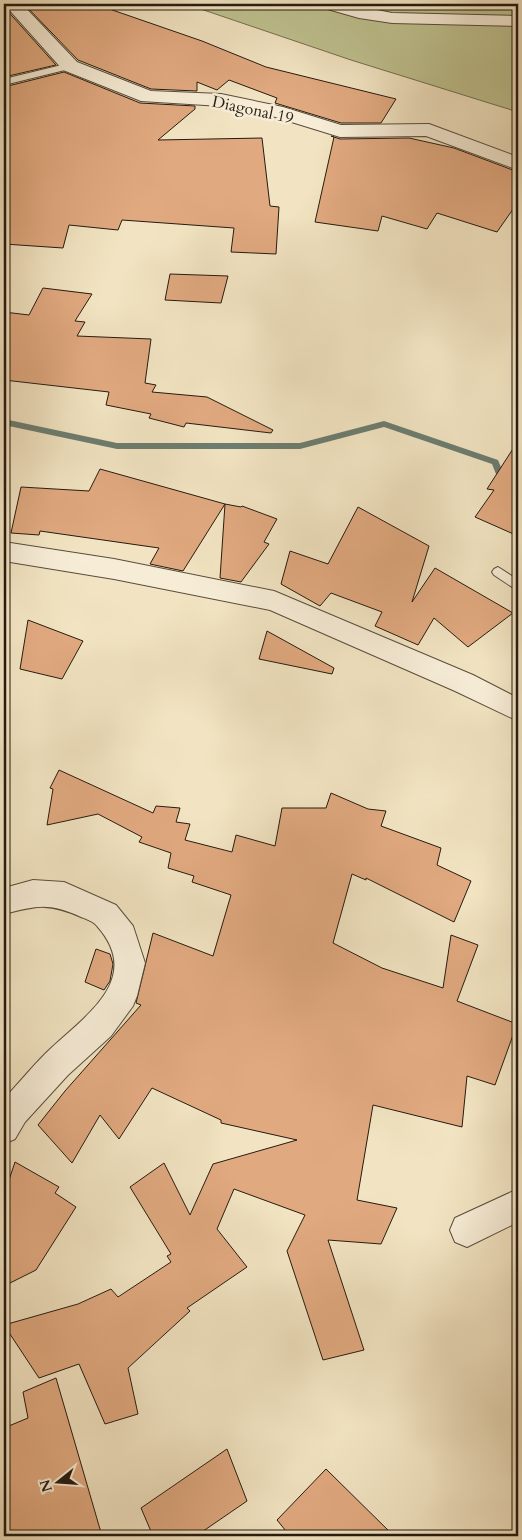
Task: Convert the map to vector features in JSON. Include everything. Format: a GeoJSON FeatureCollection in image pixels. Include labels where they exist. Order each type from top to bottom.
{"type":"FeatureCollection","features":[{"type":"Feature","properties":{"kind":"street","name":"Diagonal 19"},"geometry":{"type":"LineString","coordinates":[[12,4],[70,66],[148,97],[221,100],[276,111],[340,131],[424,129],[518,164]]}},
{"type":"Feature","properties":{"kind":"street"},"geometry":{"type":"LineString","coordinates":[[330,4],[364,14],[392,18],[518,21]]}},
{"type":"Feature","properties":{"kind":"street"},"geometry":{"type":"LineString","coordinates":[[4,551],[114,569],[274,602],[464,684],[518,710]]}},
{"type":"Feature","properties":{"kind":"street"},"geometry":{"type":"LineString","coordinates":[[4,901],[34,893],[64,895],[106,914],[123,936],[130,963],[122,996],[100,1026],[57,1064],[14,1111],[4,1128]]}},
{"type":"Feature","properties":{"kind":"street"},"geometry":{"type":"LineString","coordinates":[[467,1230],[518,1205]]}},
{"type":"Feature","properties":{"kind":"lane"},"geometry":{"type":"LineString","coordinates":[[4,82],[70,66]]}},
{"type":"Feature","properties":{"kind":"lane"},"geometry":{"type":"LineString","coordinates":[[498,572],[518,586]]}},
{"type":"Feature","properties":{"kind":"green space"},"geometry":{"type":"Polygon","coordinates":[[[186,4],[518,4],[518,112],[351,60],[186,4]]]}},
{"type":"Feature","properties":{"kind":"building"},"geometry":{"type":"Polygon","coordinates":[[[24,4],[95,4],[202,41],[266,67],[396,99],[381,123],[341,123],[275,103],[277,98],[229,80],[217,90],[197,82],[197,91],[151,89],[78,60],[24,4]]]}},
{"type":"Feature","properties":{"kind":"building"},"geometry":{"type":"Polygon","coordinates":[[[4,7],[56,65],[4,77],[4,7]]]}},
{"type":"Feature","properties":{"kind":"building"},"geometry":{"type":"Polygon","coordinates":[[[64,72],[140,103],[195,106],[195,109],[158,140],[262,138],[270,206],[279,207],[276,254],[231,252],[234,228],[122,220],[118,230],[69,225],[63,248],[4,244],[4,87],[64,72]]]}},
{"type":"Feature","properties":{"kind":"building"},"geometry":{"type":"Polygon","coordinates":[[[334,137],[340,139],[409,138],[454,148],[518,172],[518,202],[497,232],[437,213],[427,229],[382,216],[378,231],[315,222],[334,137]]]}},
{"type":"Feature","properties":{"kind":"building"},"geometry":{"type":"Polygon","coordinates":[[[170,274],[228,276],[221,303],[165,300],[170,274]]]}},
{"type":"Feature","properties":{"kind":"building"},"geometry":{"type":"Polygon","coordinates":[[[43,288],[92,294],[75,321],[85,322],[77,336],[151,339],[145,383],[156,385],[152,392],[207,397],[273,430],[271,433],[186,423],[184,427],[149,418],[151,414],[106,405],[109,392],[4,380],[4,312],[29,315],[43,288]]]}},
{"type":"Feature","properties":{"kind":"building"},"geometry":{"type":"Polygon","coordinates":[[[518,441],[518,536],[475,517],[494,490],[487,489],[518,441]]]}},
{"type":"Feature","properties":{"kind":"building"},"geometry":{"type":"Polygon","coordinates":[[[100,469],[225,504],[183,571],[150,564],[159,548],[40,531],[39,535],[11,533],[21,487],[89,491],[100,469]]]}},
{"type":"Feature","properties":{"kind":"building"},"geometry":{"type":"Polygon","coordinates":[[[225,504],[242,506],[277,519],[264,542],[269,544],[241,582],[220,578],[225,504]]]}},
{"type":"Feature","properties":{"kind":"building"},"geometry":{"type":"Polygon","coordinates":[[[358,507],[429,546],[412,602],[435,568],[513,613],[468,647],[434,618],[418,645],[375,626],[382,612],[331,593],[320,606],[281,584],[290,551],[328,564],[358,507]]]}},
{"type":"Feature","properties":{"kind":"building"},"geometry":{"type":"Polygon","coordinates":[[[28,620],[83,641],[62,679],[20,669],[28,620]]]}},
{"type":"Feature","properties":{"kind":"building"},"geometry":{"type":"Polygon","coordinates":[[[267,631],[334,668],[332,674],[259,659],[267,631]]]}},
{"type":"Feature","properties":{"kind":"building"},"geometry":{"type":"Polygon","coordinates":[[[59,770],[153,813],[156,806],[180,808],[176,822],[190,824],[185,840],[232,852],[236,835],[275,846],[282,808],[326,808],[331,793],[368,809],[386,811],[381,826],[441,848],[437,865],[471,881],[454,922],[366,878],[366,880],[352,874],[333,943],[382,968],[443,988],[451,935],[478,945],[457,1001],[517,1024],[495,1085],[467,1076],[462,1127],[373,1105],[357,1200],[397,1208],[381,1244],[328,1240],[364,1350],[323,1360],[287,1251],[305,1215],[234,1189],[217,1229],[247,1267],[187,1308],[190,1311],[128,1368],[138,1414],[105,1424],[79,1364],[39,1378],[4,1325],[78,1304],[111,1289],[118,1297],[171,1262],[167,1256],[171,1254],[130,1187],[164,1163],[190,1215],[213,1164],[297,1140],[221,1123],[221,1120],[152,1088],[119,1139],[100,1115],[72,1163],[38,1125],[65,1091],[141,1005],[136,1003],[153,933],[213,956],[231,895],[192,882],[194,876],[168,868],[171,853],[139,842],[142,837],[98,814],[47,825],[53,789],[50,788],[59,770]]]}},
{"type":"Feature","properties":{"kind":"building"},"geometry":{"type":"Polygon","coordinates":[[[96,949],[110,954],[113,964],[110,981],[104,990],[85,982],[96,949]]]}},
{"type":"Feature","properties":{"kind":"building"},"geometry":{"type":"Polygon","coordinates":[[[15,1162],[59,1187],[55,1193],[76,1207],[36,1270],[4,1286],[4,1195],[15,1162]]]}},
{"type":"Feature","properties":{"kind":"building"},"geometry":{"type":"Polygon","coordinates":[[[56,1378],[102,1536],[4,1536],[4,1428],[28,1418],[23,1392],[56,1378]]]}},
{"type":"Feature","properties":{"kind":"building"},"geometry":{"type":"Polygon","coordinates":[[[227,1449],[247,1501],[196,1536],[153,1536],[141,1508],[227,1449]]]}},
{"type":"Feature","properties":{"kind":"building"},"geometry":{"type":"Polygon","coordinates":[[[326,1469],[394,1536],[290,1536],[277,1520],[326,1469]]]}},
{"type":"Feature","properties":{"kind":"waterway"},"geometry":{"type":"LineString","coordinates":[[4,422],[117,446],[300,446],[384,424],[495,462],[503,482]]}}]}
